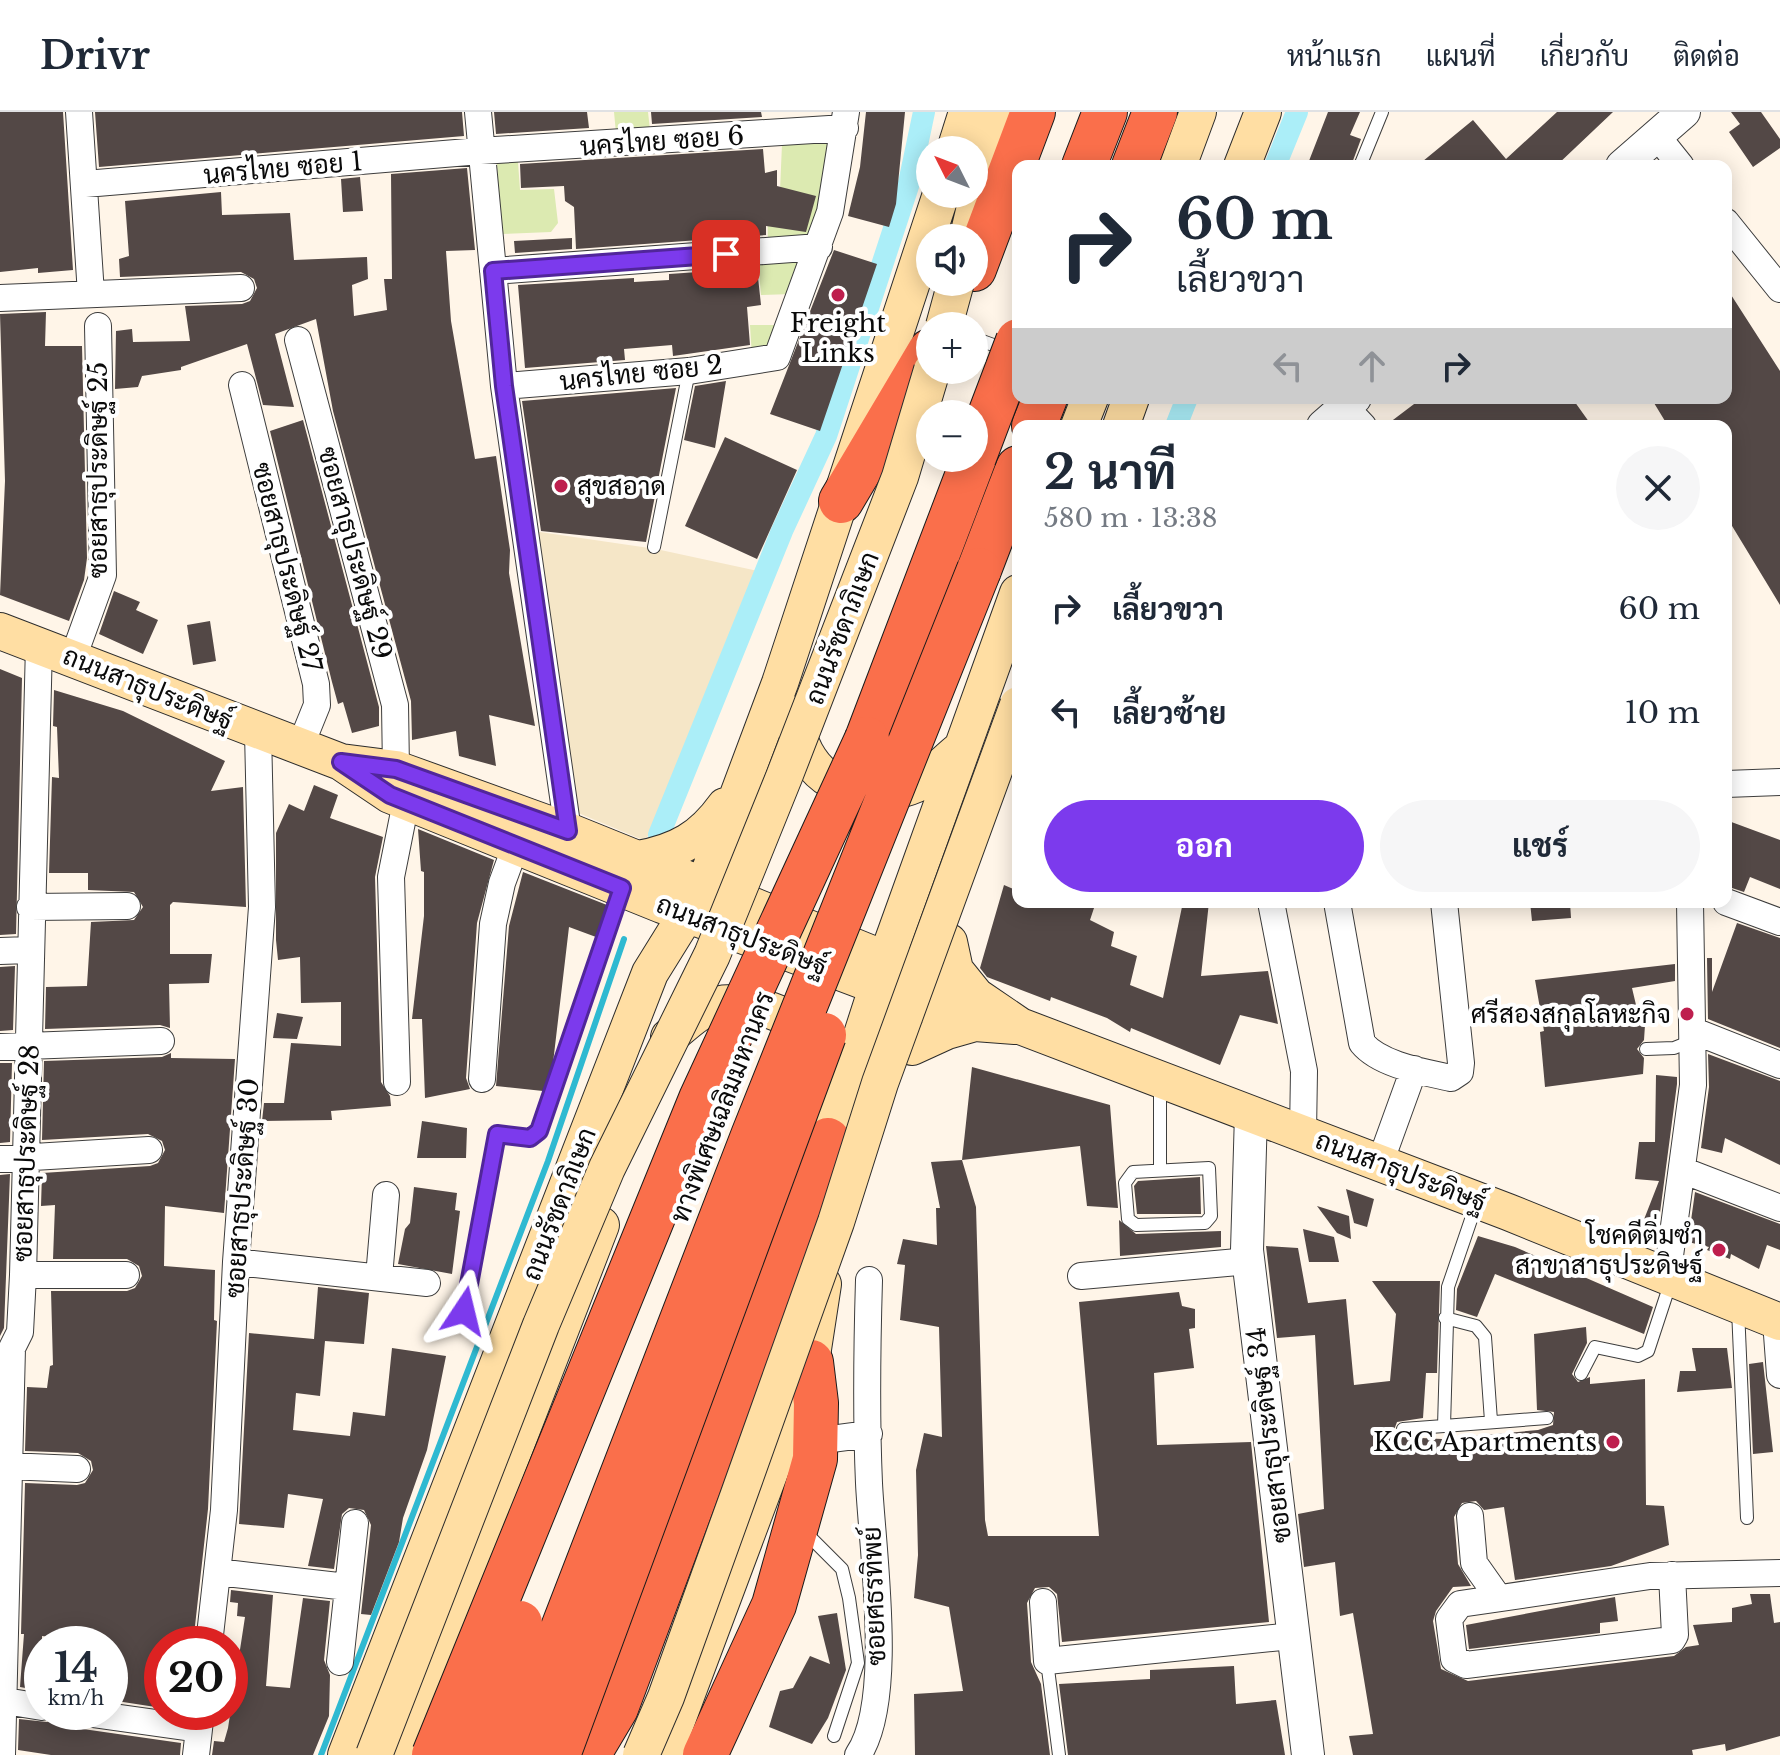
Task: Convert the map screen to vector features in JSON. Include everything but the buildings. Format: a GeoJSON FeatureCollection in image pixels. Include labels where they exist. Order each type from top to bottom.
{"type":"FeatureCollection","features":[{"type":"Feature","properties":{"kind":"highway"},"geometry":{"type":"LineString","coordinates":[[1015,160],[1033,112]]}},
{"type":"Feature","properties":{"kind":"highway"},"geometry":{"type":"LineString","coordinates":[[1086,160],[1105,112]]}},
{"type":"Feature","properties":{"kind":"highway"},"geometry":{"type":"LineString","coordinates":[[1136,160],[1155,112]]}},
{"type":"Feature","properties":{"kind":"highway"},"geometry":{"type":"LineString","coordinates":[[988,232],[1012,168]]}},
{"type":"Feature","properties":{"kind":"highway","name":"ทางพิเศษเฉลิมมหานคร"},"geometry":{"type":"LineString","coordinates":[[988,421],[1012,357]]}},
{"type":"Feature","properties":{"kind":"highway"},"geometry":{"type":"LineString","coordinates":[[841,501],[916,375]]}},
{"type":"Feature","properties":{"kind":"highway","name":"ทางพิเศษเฉลิมมหานคร"},"geometry":{"type":"LineString","coordinates":[[470,1755],[969,472]]}},
{"type":"Feature","properties":{"kind":"highway","name":"ทางพิเศษเฉลิมมหานคร"},"geometry":{"type":"LineString","coordinates":[[514,1755],[753,1136],[1012,484]]}},
{"type":"Feature","properties":{"kind":"highway"},"geometry":{"type":"LineString","coordinates":[[558,1755],[736,1280],[899,827],[979,570]]}},
{"type":"Feature","properties":{"kind":"highway"},"geometry":{"type":"LineString","coordinates":[[434,1755],[701,1099],[867,739]]}},
{"type":"Feature","properties":{"kind":"highway"},"geometry":{"type":"LineString","coordinates":[[588,1755],[616,1708],[828,1140]]}},
{"type":"Feature","properties":{"kind":"highway"},"geometry":{"type":"LineString","coordinates":[[705,1755],[774,1605],[815,1459],[816,1403],[811,1362]]}},
{"type":"Feature","properties":{"kind":"main road"},"geometry":{"type":"LineString","coordinates":[[959,136],[967,112]]}},
{"type":"Feature","properties":{"kind":"main road"},"geometry":{"type":"LineString","coordinates":[[971,224],[998,112]]}},
{"type":"Feature","properties":{"kind":"main road"},"geometry":{"type":"LineString","coordinates":[[1180,160],[1198,112]]}},
{"type":"Feature","properties":{"kind":"main road"},"geometry":{"type":"LineString","coordinates":[[1220,160],[1238,112]]}},
{"type":"Feature","properties":{"kind":"main road"},"geometry":{"type":"LineString","coordinates":[[1244,160],[1263,112]]}},
{"type":"Feature","properties":{"kind":"main road","name":"ถนนรัชดาภิเษก"},"geometry":{"type":"LineString","coordinates":[[396,1755],[553,1351],[669,1037],[699,907],[741,782],[780,683],[936,208]]}},
{"type":"Feature","properties":{"kind":"main road","name":"ถนนรัชดาภิเษก"},"geometry":{"type":"LineString","coordinates":[[374,1755],[607,1168],[712,955],[900,477],[928,384]]}},
{"type":"Feature","properties":{"kind":"main road"},"geometry":{"type":"LineString","coordinates":[[664,1755],[811,1362],[822,1295],[828,1140],[882,973],[1012,610]]}},
{"type":"Feature","properties":{"kind":"main road","name":"ถนนสาธุประดิษฐ์"},"geometry":{"type":"LineString","coordinates":[[0,631],[341,762],[370,784],[401,785],[568,831],[631,880]]}},
{"type":"Feature","properties":{"kind":"main road"},"geometry":{"type":"LineString","coordinates":[[780,683],[811,762],[823,774],[847,788],[874,793],[898,790],[922,781],[962,748]]}},
{"type":"Feature","properties":{"kind":"main road"},"geometry":{"type":"LineString","coordinates":[[641,1755],[666,1697],[733,1512],[836,1222],[880,1083],[1012,721]]}},
{"type":"Feature","properties":{"kind":"main road"},"geometry":{"type":"LineString","coordinates":[[822,1295],[868,1159],[1012,772]]}},
{"type":"Feature","properties":{"kind":"main road"},"geometry":{"type":"LineString","coordinates":[[650,973],[649,925],[631,880],[710,827],[741,782]]}},
{"type":"Feature","properties":{"kind":"main road","name":"ถนนสาธุประดิษฐ์"},"geometry":{"type":"LineString","coordinates":[[401,785],[516,845],[631,880],[882,973],[1303,1133],[1778,1321]]}},
{"type":"Feature","properties":{"kind":"main road","name":"ถนนรัชดาภิเษก"},"geometry":{"type":"LineString","coordinates":[[346,1755],[650,973],[699,907]]}},
{"type":"Feature","properties":{"kind":"main road"},"geometry":{"type":"LineString","coordinates":[[912,1047],[947,1031],[976,1009],[955,970],[949,942]]}},
{"type":"Feature","properties":{"kind":"main road"},"geometry":{"type":"LineString","coordinates":[[669,1037],[714,1006],[752,1006],[798,1023],[829,1049],[844,1092]]}},
{"type":"Feature","properties":{"kind":"main road"},"geometry":{"type":"LineString","coordinates":[[552,1219],[553,1351]]}},
{"type":"Feature","properties":{"kind":"street"},"geometry":{"type":"LineString","coordinates":[[79,112],[91,294]]}},
{"type":"Feature","properties":{"kind":"street"},"geometry":{"type":"LineString","coordinates":[[478,112],[504,386],[568,831]]}},
{"type":"Feature","properties":{"kind":"street"},"geometry":{"type":"LineString","coordinates":[[1629,160],[1684,112]]}},
{"type":"Feature","properties":{"kind":"street"},"geometry":{"type":"LineString","coordinates":[[493,271],[819,247],[830,212],[846,120]]}},
{"type":"Feature","properties":{"kind":"street","name":"นครไทย ซอย 6"},"geometry":{"type":"LineString","coordinates":[[480,151],[846,120]]}},
{"type":"Feature","properties":{"kind":"street"},"geometry":{"type":"LineString","coordinates":[[1657,136],[1676,160]]}},
{"type":"Feature","properties":{"kind":"street","name":"นครไทย ซอย 1"},"geometry":{"type":"LineString","coordinates":[[85,184],[480,151]]}},
{"type":"Feature","properties":{"kind":"street"},"geometry":{"type":"LineString","coordinates":[[1732,229],[1780,289]]}},
{"type":"Feature","properties":{"kind":"street","name":"นครไทย ซอย 2"},"geometry":{"type":"LineString","coordinates":[[504,386],[689,371],[777,357],[819,247]]}},
{"type":"Feature","properties":{"kind":"street"},"geometry":{"type":"LineString","coordinates":[[0,298],[241,288]]}},
{"type":"Feature","properties":{"kind":"street","name":"ซอยสาธุประดิษฐ์ 25"},"geometry":{"type":"LineString","coordinates":[[73,658],[103,575],[98,326]]}},
{"type":"Feature","properties":{"kind":"street","name":"ซอยสาธุประดิษฐ์ 29"},"geometry":{"type":"LineString","coordinates":[[298,340],[395,705],[401,785],[391,877],[397,1082]]}},
{"type":"Feature","properties":{"kind":"street","name":"ซอยสาธุประดิษฐ์ 27"},"geometry":{"type":"LineString","coordinates":[[242,385],[316,684],[317,705],[300,747]]}},
{"type":"Feature","properties":{"kind":"street","name":"ซอยสาธุประดิษฐ์ 28"},"geometry":{"type":"LineString","coordinates":[[2,1755],[5,1701],[6,1348],[20,1332],[23,1275],[12,1159],[29,1045],[30,907],[39,645]]}},
{"type":"Feature","properties":{"kind":"street","name":"ซอยสาธุประดิษฐ์ 30"},"geometry":{"type":"LineString","coordinates":[[211,1626],[224,1510],[236,1262],[262,907],[258,732]]}},
{"type":"Feature","properties":{"kind":"street"},"geometry":{"type":"LineString","coordinates":[[1732,784],[1780,782]]}},
{"type":"Feature","properties":{"kind":"street"},"geometry":{"type":"LineString","coordinates":[[482,1079],[494,914],[516,845]]}},
{"type":"Feature","properties":{"kind":"street"},"geometry":{"type":"LineString","coordinates":[[1732,904],[1780,922]]}},
{"type":"Feature","properties":{"kind":"street"},"geometry":{"type":"LineString","coordinates":[[30,907],[127,906]]}},
{"type":"Feature","properties":{"kind":"street"},"geometry":{"type":"LineString","coordinates":[[1272,908],[1304,1071],[1303,1133]]}},
{"type":"Feature","properties":{"kind":"street"},"geometry":{"type":"LineString","coordinates":[[1338,908],[1362,1043],[1368,1051],[1414,1069],[1451,1078],[1460,1072],[1445,908]]}},
{"type":"Feature","properties":{"kind":"street"},"geometry":{"type":"LineString","coordinates":[[1669,1279],[1693,1085],[1690,908]]}},
{"type":"Feature","properties":{"kind":"street"},"geometry":{"type":"LineString","coordinates":[[0,951],[29,950]]}},
{"type":"Feature","properties":{"kind":"street"},"geometry":{"type":"LineString","coordinates":[[1694,1036],[1780,1065]]}},
{"type":"Feature","properties":{"kind":"street"},"geometry":{"type":"LineString","coordinates":[[0,1047],[161,1041]]}},
{"type":"Feature","properties":{"kind":"street"},"geometry":{"type":"LineString","coordinates":[[1380,1163],[1414,1069]]}},
{"type":"Feature","properties":{"kind":"street","name":"ซอยสาธุประดิษฐ์ 34"},"geometry":{"type":"LineString","coordinates":[[1251,1114],[1249,1261],[1308,1755]]}},
{"type":"Feature","properties":{"kind":"street"},"geometry":{"type":"LineString","coordinates":[[12,1159],[149,1150]]}},
{"type":"Feature","properties":{"kind":"street"},"geometry":{"type":"LineString","coordinates":[[1682,1170],[1780,1208]]}},
{"type":"Feature","properties":{"kind":"street"},"geometry":{"type":"LineString","coordinates":[[379,1277],[386,1195]]}},
{"type":"Feature","properties":{"kind":"street"},"geometry":{"type":"LineString","coordinates":[[1081,1276],[1249,1261]]}},
{"type":"Feature","properties":{"kind":"street"},"geometry":{"type":"LineString","coordinates":[[236,1262],[427,1283]]}},
{"type":"Feature","properties":{"kind":"street"},"geometry":{"type":"LineString","coordinates":[[23,1275],[126,1275]]}},
{"type":"Feature","properties":{"kind":"street","name":"ซอยศธรทิพย์"},"geometry":{"type":"LineString","coordinates":[[858,1755],[871,1728],[877,1684],[869,1434],[869,1280]]}},
{"type":"Feature","properties":{"kind":"street"},"geometry":{"type":"LineString","coordinates":[[1778,1321],[1780,1375]]}},
{"type":"Feature","properties":{"kind":"street"},"geometry":{"type":"LineString","coordinates":[[816,1441],[869,1434]]}},
{"type":"Feature","properties":{"kind":"street"},"geometry":{"type":"LineString","coordinates":[[7,1466],[77,1469]]}},
{"type":"Feature","properties":{"kind":"street"},"geometry":{"type":"LineString","coordinates":[[1470,1516],[1474,1563],[1498,1597]]}},
{"type":"Feature","properties":{"kind":"street"},"geometry":{"type":"LineString","coordinates":[[340,1662],[355,1523]]}},
{"type":"Feature","properties":{"kind":"street"},"geometry":{"type":"LineString","coordinates":[[217,1572],[347,1587]]}},
{"type":"Feature","properties":{"kind":"street"},"geometry":{"type":"LineString","coordinates":[[1672,1575],[1675,1635],[1672,1640],[1459,1663],[1454,1659],[1449,1619],[1460,1604],[1672,1575],[1780,1573]]}},
{"type":"Feature","properties":{"kind":"street"},"geometry":{"type":"LineString","coordinates":[[1043,1602],[1047,1661],[1292,1636]]}},
{"type":"Feature","properties":{"kind":"street"},"geometry":{"type":"LineString","coordinates":[[5,1701],[24,1704]]}},
{"type":"Feature","properties":{"kind":"street"},"geometry":{"type":"LineString","coordinates":[[128,1720],[199,1732]]}},
{"type":"Feature","properties":{"kind":"lane"},"geometry":{"type":"LineString","coordinates":[[1362,160],[1382,112]]}},
{"type":"Feature","properties":{"kind":"lane"},"geometry":{"type":"LineString","coordinates":[[988,343],[1012,351]]}},
{"type":"Feature","properties":{"kind":"lane"},"geometry":{"type":"LineString","coordinates":[[654,547],[689,371]]}},
{"type":"Feature","properties":{"kind":"lane"},"geometry":{"type":"LineString","coordinates":[[464,1311],[497,1134],[530,1138],[539,1131],[631,880]]}},
{"type":"Feature","properties":{"kind":"lane"},"geometry":{"type":"LineString","coordinates":[[1646,1049],[1674,1048],[1694,1036]]}},
{"type":"Feature","properties":{"kind":"lane"},"geometry":{"type":"LineString","coordinates":[[1160,1079],[1160,1169]]}},
{"type":"Feature","properties":{"kind":"lane"},"geometry":{"type":"LineString","coordinates":[[1209,1168],[1209,1220],[1205,1223],[1131,1224],[1125,1183],[1128,1176],[1160,1169],[1209,1168]]}},
{"type":"Feature","properties":{"kind":"lane"},"geometry":{"type":"LineString","coordinates":[[1444,1426],[1448,1287],[1477,1201]]}},
{"type":"Feature","properties":{"kind":"lane"},"geometry":{"type":"LineString","coordinates":[[1581,1374],[1595,1347],[1638,1356],[1648,1351],[1669,1279]]}},
{"type":"Feature","properties":{"kind":"lane"},"geometry":{"type":"LineString","coordinates":[[1738,1306],[1747,1518]]}},
{"type":"Feature","properties":{"kind":"lane"},"geometry":{"type":"LineString","coordinates":[[1445,1318],[1476,1326],[1485,1337],[1491,1421]]}},
{"type":"Feature","properties":{"kind":"lane"},"geometry":{"type":"LineString","coordinates":[[1403,1429],[1547,1418]]}},
{"type":"Feature","properties":{"kind":"lane"},"geometry":{"type":"LineString","coordinates":[[797,1524],[842,1569],[849,1598],[858,1663],[834,1736]]}},
{"type":"Feature","properties":{"kind":"lane"},"geometry":{"type":"LineString","coordinates":[[1047,1661],[1059,1755]]}},
{"type":"Feature","properties":{"kind":"shaded area"},"geometry":{"type":"Polygon","coordinates":[[[533,531],[656,549],[758,571],[654,831],[643,840],[571,810],[533,531]]]}},
{"type":"Feature","properties":{"kind":"green space"},"geometry":{"type":"Polygon","coordinates":[[[614,112],[648,112],[650,130],[616,133],[614,112]]]}},
{"type":"Feature","properties":{"kind":"green space"},"geometry":{"type":"Polygon","coordinates":[[[835,139],[814,237],[768,244],[767,193],[780,191],[782,144],[835,139]]]}},
{"type":"Feature","properties":{"kind":"green space"},"geometry":{"type":"Polygon","coordinates":[[[518,162],[520,190],[554,189],[558,223],[551,232],[501,234],[497,163],[518,162]]]}},
{"type":"Feature","properties":{"kind":"green space"},"geometry":{"type":"Polygon","coordinates":[[[758,261],[802,261],[792,294],[761,295],[758,261]]]}},
{"type":"Feature","properties":{"kind":"green space"},"geometry":{"type":"Polygon","coordinates":[[[750,325],[782,325],[775,346],[752,357],[750,325]]]}},
{"type":"Feature","properties":{"kind":"waterway"},"geometry":{"type":"LineString","coordinates":[[659,835],[782,531],[826,436],[909,183],[924,112]]}},
{"type":"Feature","properties":{"kind":"waterway"},"geometry":{"type":"LineString","coordinates":[[1277,160],[1297,112]]}},
{"type":"Feature","properties":{"kind":"waterway"},"geometry":{"type":"LineString","coordinates":[[1178,420],[1185,404]]}},
{"type":"Feature","properties":{"kind":"waterway"},"geometry":{"type":"LineString","coordinates":[[321,1755],[548,1161],[624,939]]}},
{"type":"Feature","properties":{"kind":"place","name":"Freight Links"},"geometry":{"type":"Point","coordinates":[838,295]}},
{"type":"Feature","properties":{"kind":"place","name":"สุขสอาด"},"geometry":{"type":"Point","coordinates":[561,486]}},
{"type":"Feature","properties":{"kind":"place","name":"ศรีสองสกุลโลหะกิจ"},"geometry":{"type":"Point","coordinates":[1687,1014]}},
{"type":"Feature","properties":{"kind":"place","name":"โชคดีติ่มซำ สาขาสาธุประดิษฐ์"},"geometry":{"type":"Point","coordinates":[1719,1250]}},
{"type":"Feature","properties":{"kind":"place","name":"KCC Apartments"},"geometry":{"type":"Point","coordinates":[1613,1442]}},
{"type":"Feature","properties":{"kind":"route"},"geometry":{"type":"LineString","coordinates":[[464,1311],[497,1134],[530,1138],[539,1131],[622,888],[390,795],[341,762],[396,769],[568,831],[504,386],[493,271],[726,254]]}}]}
